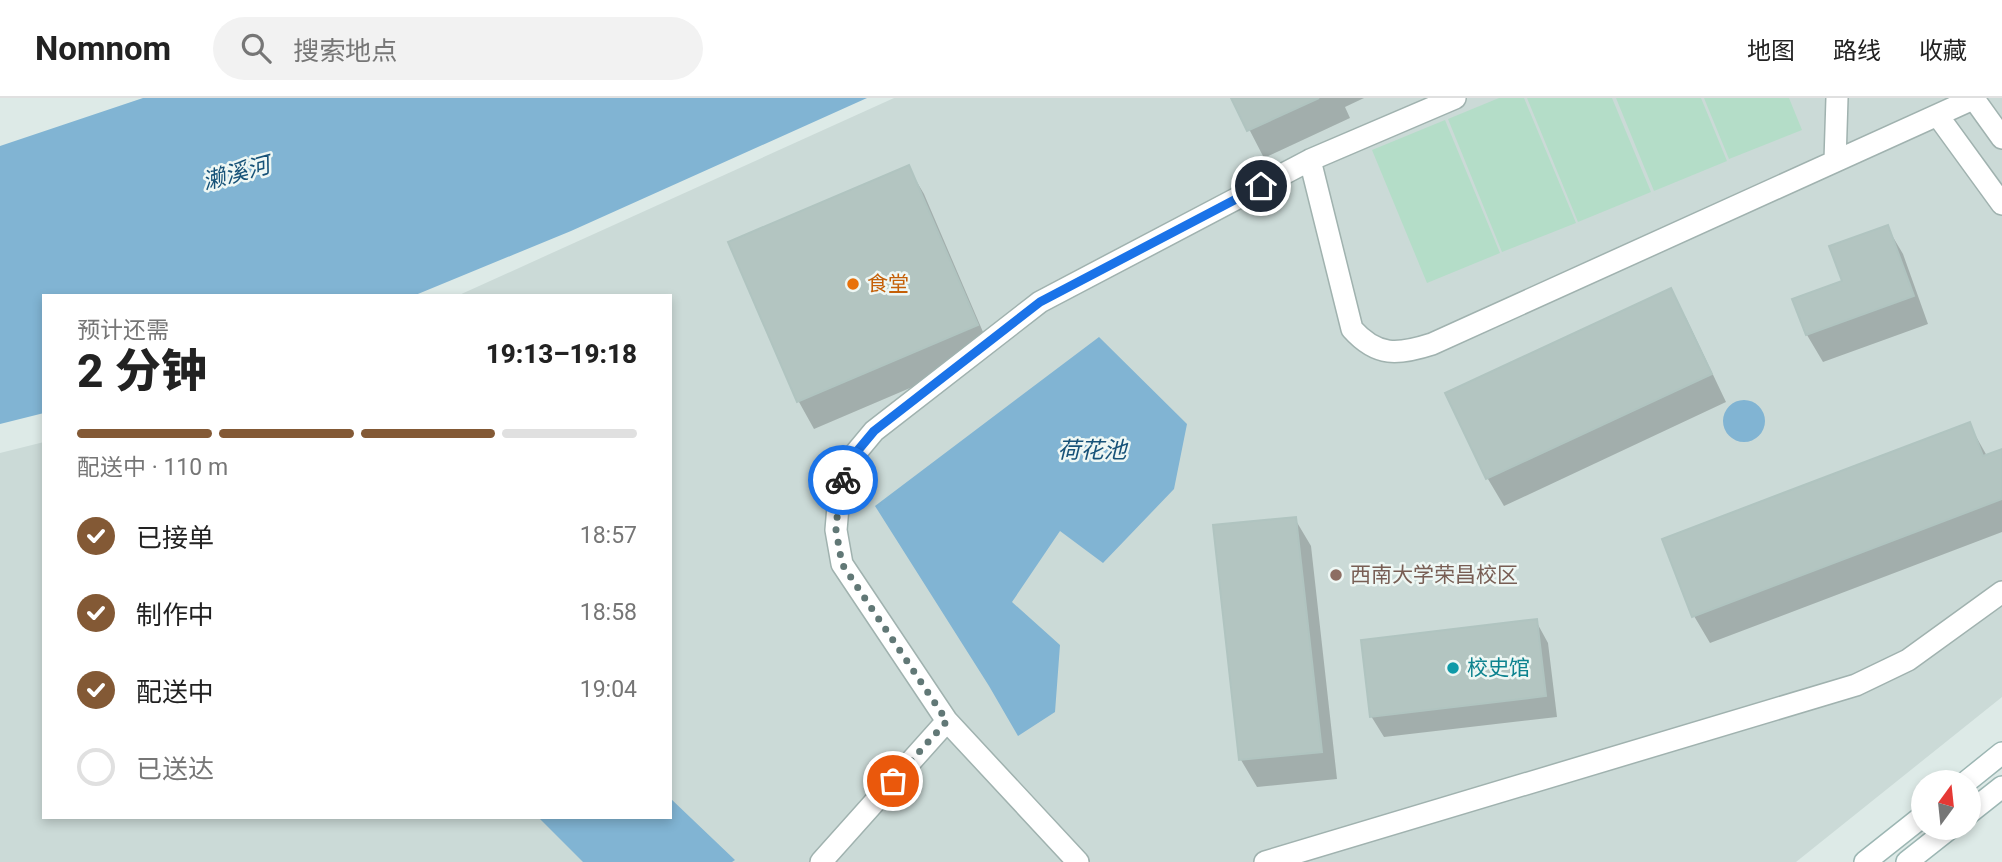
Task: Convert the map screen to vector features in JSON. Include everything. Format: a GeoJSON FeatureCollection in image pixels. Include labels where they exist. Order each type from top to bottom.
{"type":"FeatureCollection","features":[{"type":"Feature","properties":{"kind":"street"},"geometry":{"type":"LineString","coordinates":[[1078,862],[947,721],[842,564],[836,530],[839,495],[849,461],[874,431],[1040,302],[1310,160],[1455,98]]}},
{"type":"Feature","properties":{"kind":"street"},"geometry":{"type":"LineString","coordinates":[[1835,162],[1837,98]]}},
{"type":"Feature","properties":{"kind":"street"},"geometry":{"type":"LineString","coordinates":[[1310,160],[1352,329],[1365,344],[1386,352],[1408,352],[1432,344],[1975,99],[2002,138]]}},
{"type":"Feature","properties":{"kind":"street"},"geometry":{"type":"LineString","coordinates":[[1938,116],[2002,204]]}},
{"type":"Feature","properties":{"kind":"street"},"geometry":{"type":"LineString","coordinates":[[1265,862],[1856,685],[1908,660],[2002,592]]}},
{"type":"Feature","properties":{"kind":"street"},"geometry":{"type":"LineString","coordinates":[[821,862],[947,721]]}},
{"type":"Feature","properties":{"kind":"street"},"geometry":{"type":"LineString","coordinates":[[1981,770],[2002,753]]}},
{"type":"Feature","properties":{"kind":"street"},"geometry":{"type":"LineString","coordinates":[[1981,804],[2002,787]]}},
{"type":"Feature","properties":{"kind":"street"},"geometry":{"type":"LineString","coordinates":[[1865,862],[1911,826]]}},
{"type":"Feature","properties":{"kind":"street"},"geometry":{"type":"LineString","coordinates":[[1907,862],[1935,840]]}},
{"type":"Feature","properties":{"kind":"shaded area","name":"西南大学荣昌校区"},"geometry":{"type":"Polygon","coordinates":[[[894,98],[2002,98],[2002,697],[1796,862],[0,862],[0,453],[42,442],[42,819],[672,819],[672,294],[461,294],[894,98]]]}},
{"type":"Feature","properties":{"kind":"green space"},"geometry":{"type":"Polygon","coordinates":[[[1499,98],[1524,98],[1576,223],[1502,252],[1448,119],[1499,98]]]}},
{"type":"Feature","properties":{"kind":"green space"},"geometry":{"type":"Polygon","coordinates":[[[1527,98],[1612,98],[1651,192],[1578,222],[1527,98]]]}},
{"type":"Feature","properties":{"kind":"green space"},"geometry":{"type":"Polygon","coordinates":[[[1616,98],[1701,98],[1727,161],[1654,191],[1616,98]]]}},
{"type":"Feature","properties":{"kind":"green space"},"geometry":{"type":"Polygon","coordinates":[[[1704,98],[1789,98],[1802,130],[1729,159],[1704,98]]]}},
{"type":"Feature","properties":{"kind":"green space"},"geometry":{"type":"Polygon","coordinates":[[[1445,120],[1500,253],[1427,283],[1372,150],[1445,120]]]}},
{"type":"Feature","properties":{"kind":"water","name":"濑溪河"},"geometry":{"type":"Polygon","coordinates":[[[143,98],[867,98],[571,231],[418,294],[42,294],[42,414],[0,424],[0,146],[143,98]]]}},
{"type":"Feature","properties":{"kind":"water","name":"荷花池"},"geometry":{"type":"Polygon","coordinates":[[[1099,337],[1187,424],[1174,489],[1103,563],[1060,531],[1012,602],[1060,645],[1055,712],[1018,736],[875,506],[1099,337]]]}},
{"type":"Feature","properties":{"kind":"water"},"geometry":{"type":"Polygon","coordinates":[[[1744,400],[1759,406],[1765,421],[1759,436],[1744,442],[1729,436],[1723,421],[1729,406],[1744,400]]]}},
{"type":"Feature","properties":{"kind":"water"},"geometry":{"type":"Polygon","coordinates":[[[672,800],[735,860],[732,862],[583,862],[540,819],[672,819],[672,800]]]}},
{"type":"Feature","properties":{"kind":"building"},"geometry":{"type":"Polygon","coordinates":[[[1231,98],[1319,98],[1247,131],[1231,98]]]}},
{"type":"Feature","properties":{"kind":"building","name":"食堂"},"geometry":{"type":"Polygon","coordinates":[[[909,165],[978,325],[797,402],[728,242],[909,165]]]}},
{"type":"Feature","properties":{"kind":"building"},"geometry":{"type":"Polygon","coordinates":[[[1888,225],[1914,296],[1806,335],[1792,299],[1842,281],[1829,246],[1888,225]]]}},
{"type":"Feature","properties":{"kind":"building"},"geometry":{"type":"Polygon","coordinates":[[[1671,288],[1712,374],[1486,479],[1445,393],[1671,288]]]}},
{"type":"Feature","properties":{"kind":"building"},"geometry":{"type":"Polygon","coordinates":[[[1970,422],[1983,456],[2002,449],[2002,499],[1692,617],[1662,539],[1970,422]]]}},
{"type":"Feature","properties":{"kind":"building"},"geometry":{"type":"Polygon","coordinates":[[[1296,517],[1322,752],[1239,760],[1213,525],[1296,517]]]}},
{"type":"Feature","properties":{"kind":"building","name":"校史馆"},"geometry":{"type":"Polygon","coordinates":[[[1537,619],[1546,696],[1370,717],[1361,640],[1537,619]]]}},
{"type":"Feature","properties":{"kind":"way so far"},"geometry":{"type":"LineString","coordinates":[[843,480],[836,530],[842,564],[947,721],[893,781]]}},
{"type":"Feature","properties":{"kind":"place","name":"食堂"},"geometry":{"type":"Point","coordinates":[853,284]}},
{"type":"Feature","properties":{"kind":"place","name":"西南大学荣昌校区"},"geometry":{"type":"Point","coordinates":[1336,575]}},
{"type":"Feature","properties":{"kind":"place","name":"校史馆"},"geometry":{"type":"Point","coordinates":[1453,668]}},
{"type":"Feature","properties":{"kind":"route"},"geometry":{"type":"LineString","coordinates":[[843,480],[849,461],[874,431],[1040,302],[1261,186]]}}]}
